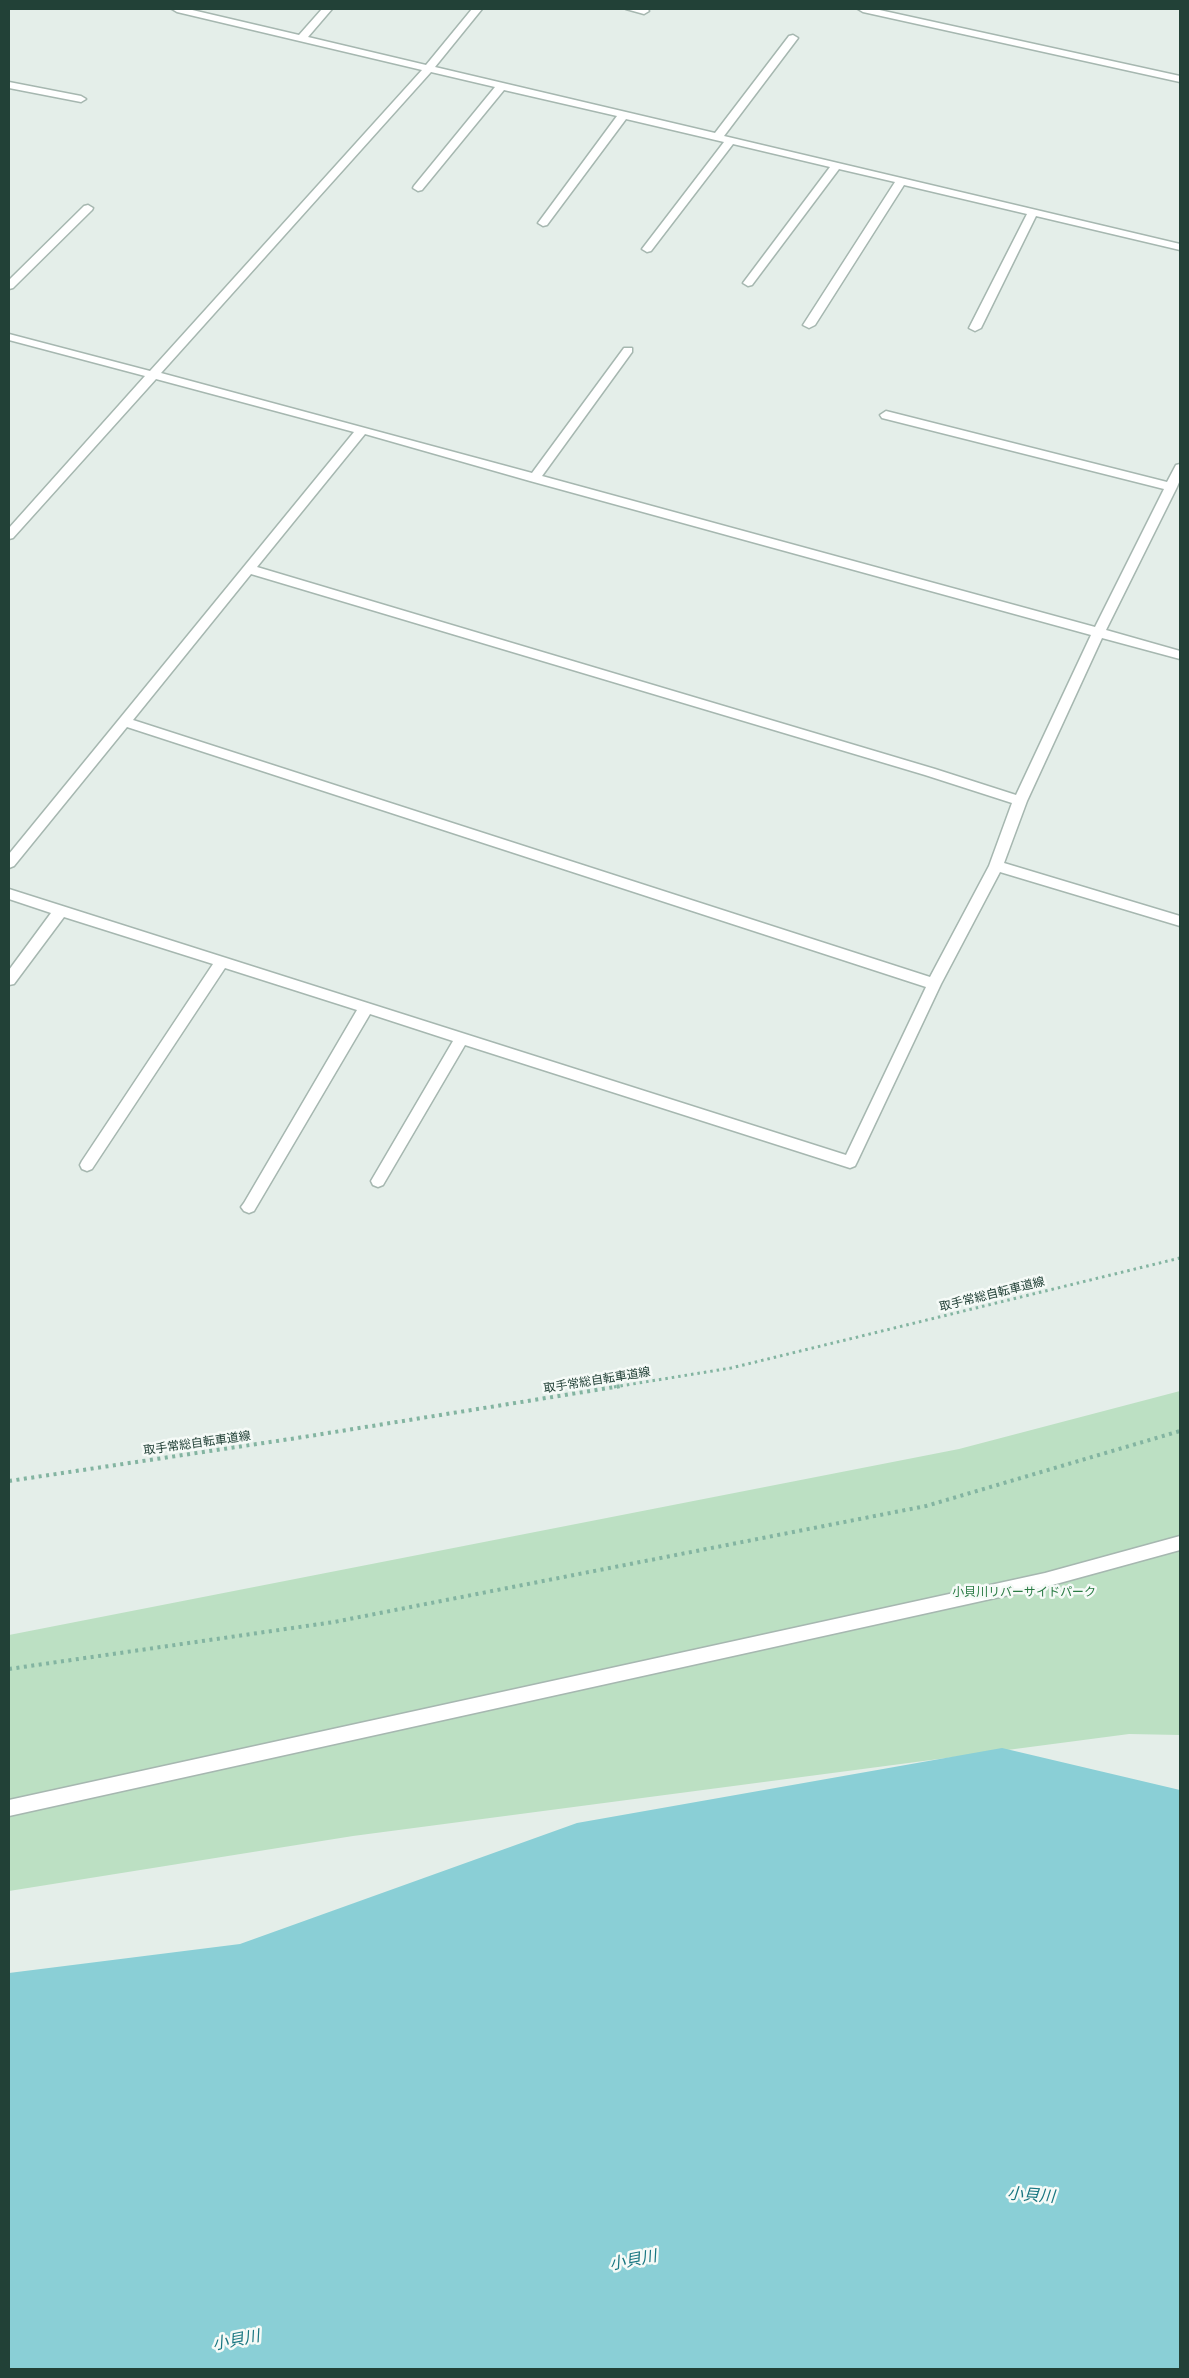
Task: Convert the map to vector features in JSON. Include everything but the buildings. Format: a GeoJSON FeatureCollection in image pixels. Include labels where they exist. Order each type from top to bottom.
{"type":"FeatureCollection","features":[{"type":"Feature","properties":{"kind":"street"},"geometry":{"type":"LineString","coordinates":[[177,9],[1180,247]]}},
{"type":"Feature","properties":{"kind":"street"},"geometry":{"type":"LineString","coordinates":[[302,38],[327,9]]}},
{"type":"Feature","properties":{"kind":"street"},"geometry":{"type":"LineString","coordinates":[[9,535],[428,68],[476,9]]}},
{"type":"Feature","properties":{"kind":"street"},"geometry":{"type":"LineString","coordinates":[[631,9],[644,11]]}},
{"type":"Feature","properties":{"kind":"street"},"geometry":{"type":"LineString","coordinates":[[862,9],[1180,80]]}},
{"type":"Feature","properties":{"kind":"street"},"geometry":{"type":"LineString","coordinates":[[718,136],[793,38]]}},
{"type":"Feature","properties":{"kind":"street"},"geometry":{"type":"LineString","coordinates":[[9,85],[80,99]]}},
{"type":"Feature","properties":{"kind":"street"},"geometry":{"type":"LineString","coordinates":[[418,188],[502,85]]}},
{"type":"Feature","properties":{"kind":"street"},"geometry":{"type":"LineString","coordinates":[[543,223],[624,114]]}},
{"type":"Feature","properties":{"kind":"street"},"geometry":{"type":"LineString","coordinates":[[647,249],[731,139]]}},
{"type":"Feature","properties":{"kind":"street"},"geometry":{"type":"LineString","coordinates":[[748,283],[838,165]]}},
{"type":"Feature","properties":{"kind":"street"},"geometry":{"type":"LineString","coordinates":[[809,325],[901,181]]}},
{"type":"Feature","properties":{"kind":"street"},"geometry":{"type":"LineString","coordinates":[[9,286],[88,208]]}},
{"type":"Feature","properties":{"kind":"street"},"geometry":{"type":"LineString","coordinates":[[975,328],[1033,212]]}},
{"type":"Feature","properties":{"kind":"street"},"geometry":{"type":"LineString","coordinates":[[10,340],[362,430],[1180,655]]}},
{"type":"Feature","properties":{"kind":"street"},"geometry":{"type":"LineString","coordinates":[[534,478],[628,350]]}},
{"type":"Feature","properties":{"kind":"street"},"geometry":{"type":"LineString","coordinates":[[886,416],[1171,487]]}},
{"type":"Feature","properties":{"kind":"street"},"geometry":{"type":"LineString","coordinates":[[9,863],[362,430]]}},
{"type":"Feature","properties":{"kind":"street"},"geometry":{"type":"LineString","coordinates":[[9,894],[850,1162],[934,984],[996,866],[1020,801],[1098,634],[1180,468]]}},
{"type":"Feature","properties":{"kind":"street"},"geometry":{"type":"LineString","coordinates":[[248,569],[930,772],[1020,801]]}},
{"type":"Feature","properties":{"kind":"street"},"geometry":{"type":"LineString","coordinates":[[124,722],[934,984]]}},
{"type":"Feature","properties":{"kind":"street"},"geometry":{"type":"LineString","coordinates":[[996,866],[1180,921]]}},
{"type":"Feature","properties":{"kind":"street"},"geometry":{"type":"LineString","coordinates":[[9,980],[62,910]]}},
{"type":"Feature","properties":{"kind":"street"},"geometry":{"type":"LineString","coordinates":[[86,1165],[222,962]]}},
{"type":"Feature","properties":{"kind":"street"},"geometry":{"type":"LineString","coordinates":[[249,1207],[366,1008]]}},
{"type":"Feature","properties":{"kind":"street"},"geometry":{"type":"LineString","coordinates":[[378,1181],[462,1038]]}},
{"type":"Feature","properties":{"kind":"street"},"geometry":{"type":"LineString","coordinates":[[9,1808],[1045,1580],[1180,1543]]}},
{"type":"Feature","properties":{"kind":"path","name":"取手常総自転車道線"},"geometry":{"type":"LineString","coordinates":[[9,1481],[297,1438],[732,1368],[1180,1258]]}},
{"type":"Feature","properties":{"kind":"path"},"geometry":{"type":"LineString","coordinates":[[9,1669],[334,1622],[926,1506],[1180,1431]]}},
{"type":"Feature","properties":{"kind":"green space","name":"小貝川リバーサイドパーク"},"geometry":{"type":"Polygon","coordinates":[[[1180,1391],[1180,1735],[1129,1734],[353,1836],[9,1891],[9,1635],[959,1449],[1180,1391]]]}},
{"type":"Feature","properties":{"kind":"water","name":"小貝川"},"geometry":{"type":"Polygon","coordinates":[[[1002,1748],[1180,1790],[1180,2369],[9,2369],[9,1973],[240,1944],[577,1823],[1002,1748]]]}}]}
